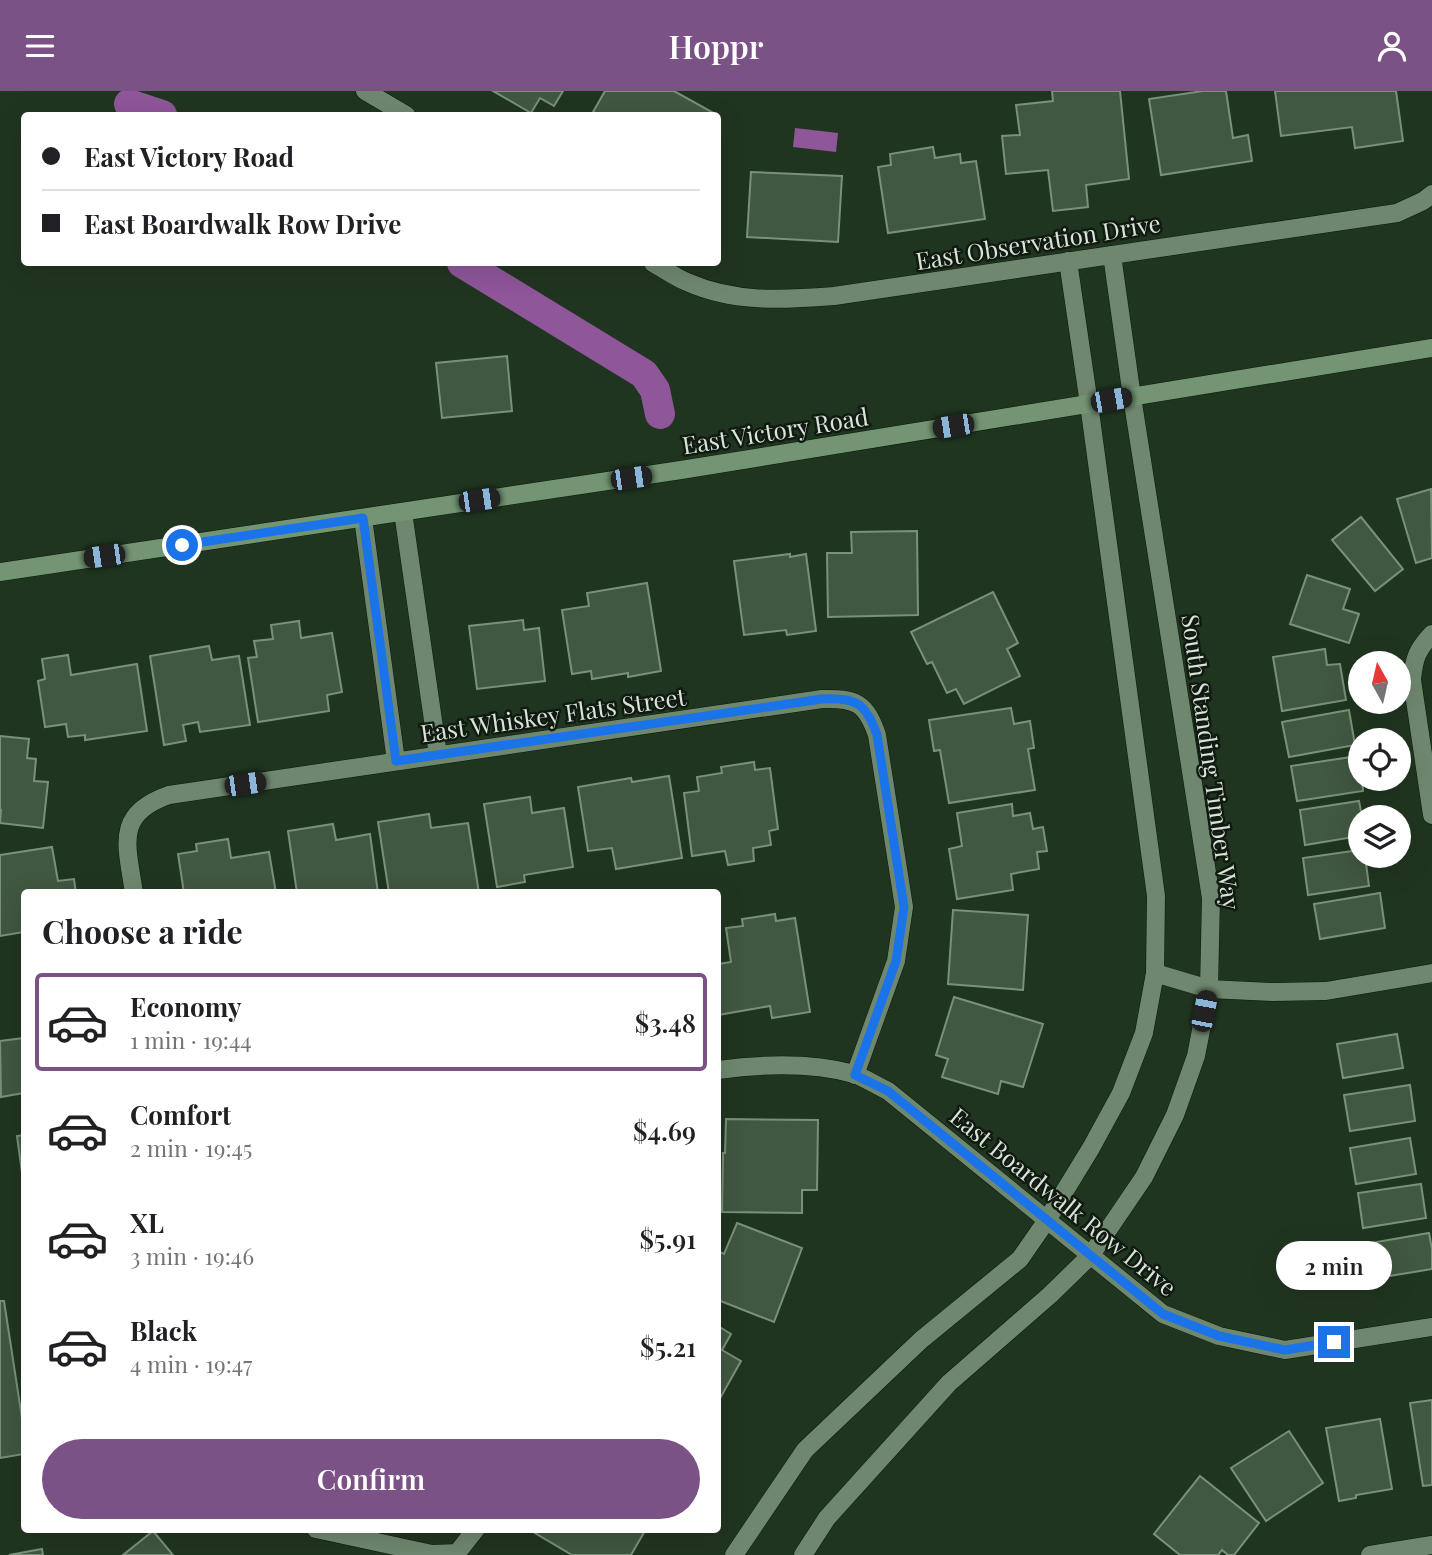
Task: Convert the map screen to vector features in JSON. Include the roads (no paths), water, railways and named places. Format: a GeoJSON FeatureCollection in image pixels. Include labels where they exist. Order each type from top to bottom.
{"type":"FeatureCollection","features":[{"type":"Feature","properties":{"kind":"main road","name":"East Victory Road"},"geometry":{"type":"LineString","coordinates":[[0,572],[695,468],[1432,348]]}},
{"type":"Feature","properties":{"kind":"street"},"geometry":{"type":"LineString","coordinates":[[365,91],[401,112]]}},
{"type":"Feature","properties":{"kind":"street","name":"East Observation Drive"},"geometry":{"type":"LineString","coordinates":[[658,266],[686,282],[732,297],[782,300],[834,296],[1397,213],[1432,194]]}},
{"type":"Feature","properties":{"kind":"street","name":"South Standing Timber Way"},"geometry":{"type":"LineString","coordinates":[[803,1555],[827,1518],[949,1383],[1050,1295],[1091,1255],[1144,1177],[1175,1115],[1196,1056],[1209,989],[1211,898],[1112,255]]}},
{"type":"Feature","properties":{"kind":"street"},"geometry":{"type":"LineString","coordinates":[[734,1555],[805,1450],[921,1340],[1020,1259],[1091,1148],[1121,1093],[1144,1033],[1155,973],[1156,896],[1068,261]]}},
{"type":"Feature","properties":{"kind":"street"},"geometry":{"type":"LineString","coordinates":[[403,512],[438,755]]}},
{"type":"Feature","properties":{"kind":"street"},"geometry":{"type":"LineString","coordinates":[[363,518],[396,761]]}},
{"type":"Feature","properties":{"kind":"street"},"geometry":{"type":"LineString","coordinates":[[1428,638],[1413,660],[1412,680],[1432,815]]}},
{"type":"Feature","properties":{"kind":"street","name":"East Whiskey Flats Street"},"geometry":{"type":"LineString","coordinates":[[133,889],[127,848],[128,831],[135,815],[151,801],[169,795],[841,698],[859,704],[871,716],[877,735],[904,907],[896,961],[855,1075]]}},
{"type":"Feature","properties":{"kind":"street"},"geometry":{"type":"LineString","coordinates":[[1155,973],[1209,989],[1273,992],[1326,991],[1432,973]]}},
{"type":"Feature","properties":{"kind":"street","name":"East Boardwalk Row Drive"},"geometry":{"type":"LineString","coordinates":[[721,1070],[748,1066],[806,1066],[855,1075],[888,1091],[1163,1314],[1219,1336],[1285,1350],[1432,1327]]}},
{"type":"Feature","properties":{"kind":"street"},"geometry":{"type":"LineString","coordinates":[[335,1533],[432,1554],[457,1553],[473,1533]]}},
{"type":"Feature","properties":{"kind":"street"},"geometry":{"type":"LineString","coordinates":[[1370,1555],[1432,1545]]}},
{"type":"Feature","properties":{"kind":"waterway"},"geometry":{"type":"LineString","coordinates":[[129,104],[153,112]]}},
{"type":"Feature","properties":{"kind":"waterway"},"geometry":{"type":"LineString","coordinates":[[467,266],[644,374],[655,390],[660,414]]}}]}
